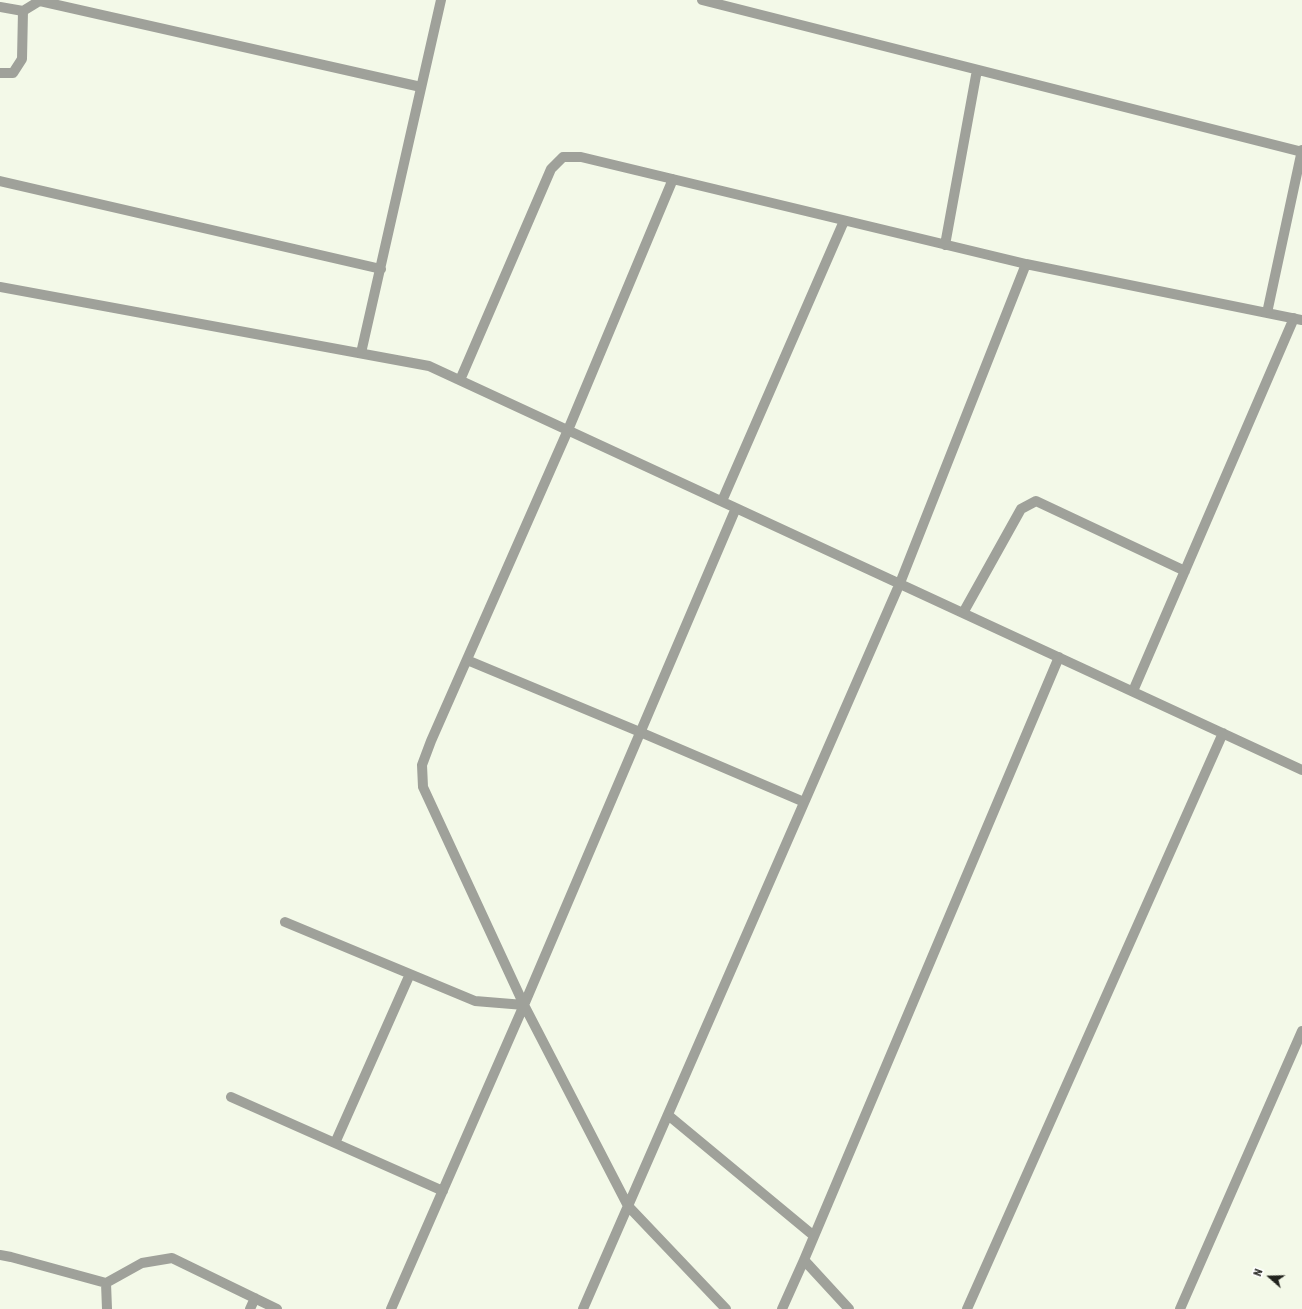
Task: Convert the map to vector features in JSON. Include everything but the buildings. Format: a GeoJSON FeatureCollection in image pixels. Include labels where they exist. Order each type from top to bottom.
{"type":"FeatureCollection","features":[{"type":"Feature","properties":{"kind":"street"},"geometry":{"type":"LineString","coordinates":[[0,7],[23,11],[40,0],[421,87]]}},
{"type":"Feature","properties":{"kind":"street"},"geometry":{"type":"LineString","coordinates":[[361,353],[441,0]]}},
{"type":"Feature","properties":{"kind":"street"},"geometry":{"type":"LineString","coordinates":[[702,0],[1302,151],[1267,313]]}},
{"type":"Feature","properties":{"kind":"street"},"geometry":{"type":"LineString","coordinates":[[0,73],[13,73],[22,59],[23,11]]}},
{"type":"Feature","properties":{"kind":"street"},"geometry":{"type":"LineString","coordinates":[[945,245],[977,70]]}},
{"type":"Feature","properties":{"kind":"street"},"geometry":{"type":"LineString","coordinates":[[460,380],[551,169],[563,157],[581,157],[1026,264],[1298,319],[1133,691]]}},
{"type":"Feature","properties":{"kind":"street"},"geometry":{"type":"LineString","coordinates":[[673,179],[568,430],[431,741],[422,765],[423,787],[524,1005],[628,1206],[726,1309]]}},
{"type":"Feature","properties":{"kind":"street"},"geometry":{"type":"LineString","coordinates":[[0,181],[381,269]]}},
{"type":"Feature","properties":{"kind":"street"},"geometry":{"type":"LineString","coordinates":[[722,502],[844,221]]}},
{"type":"Feature","properties":{"kind":"street"},"geometry":{"type":"LineString","coordinates":[[583,1309],[900,583],[1026,264]]}},
{"type":"Feature","properties":{"kind":"street"},"geometry":{"type":"LineString","coordinates":[[0,287],[429,366],[1223,733],[1301,766]]}},
{"type":"Feature","properties":{"kind":"street"},"geometry":{"type":"LineString","coordinates":[[963,613],[1020,508],[1036,502],[1185,571]]}},
{"type":"Feature","properties":{"kind":"street"},"geometry":{"type":"LineString","coordinates":[[391,1309],[524,1005],[736,508]]}},
{"type":"Feature","properties":{"kind":"street"},"geometry":{"type":"LineString","coordinates":[[782,1309],[1059,657]]}},
{"type":"Feature","properties":{"kind":"street"},"geometry":{"type":"LineString","coordinates":[[467,660],[804,802]]}},
{"type":"Feature","properties":{"kind":"street"},"geometry":{"type":"LineString","coordinates":[[967,1309],[1223,733]]}},
{"type":"Feature","properties":{"kind":"street"},"geometry":{"type":"LineString","coordinates":[[285,922],[475,1001],[524,1005]]}},
{"type":"Feature","properties":{"kind":"street"},"geometry":{"type":"LineString","coordinates":[[335,1144],[410,974]]}},
{"type":"Feature","properties":{"kind":"street"},"geometry":{"type":"LineString","coordinates":[[1180,1309],[1302,1032]]}},
{"type":"Feature","properties":{"kind":"street"},"geometry":{"type":"LineString","coordinates":[[231,1097],[443,1191]]}},
{"type":"Feature","properties":{"kind":"street"},"geometry":{"type":"LineString","coordinates":[[668,1114],[814,1236]]}},
{"type":"Feature","properties":{"kind":"street"},"geometry":{"type":"LineString","coordinates":[[0,1255],[106,1283],[142,1263],[172,1258],[277,1309]]}},
{"type":"Feature","properties":{"kind":"street"},"geometry":{"type":"LineString","coordinates":[[804,1260],[849,1309]]}},
{"type":"Feature","properties":{"kind":"street"},"geometry":{"type":"LineString","coordinates":[[106,1283],[107,1309]]}},
{"type":"Feature","properties":{"kind":"street"},"geometry":{"type":"LineString","coordinates":[[250,1309],[255,1298]]}}]}
